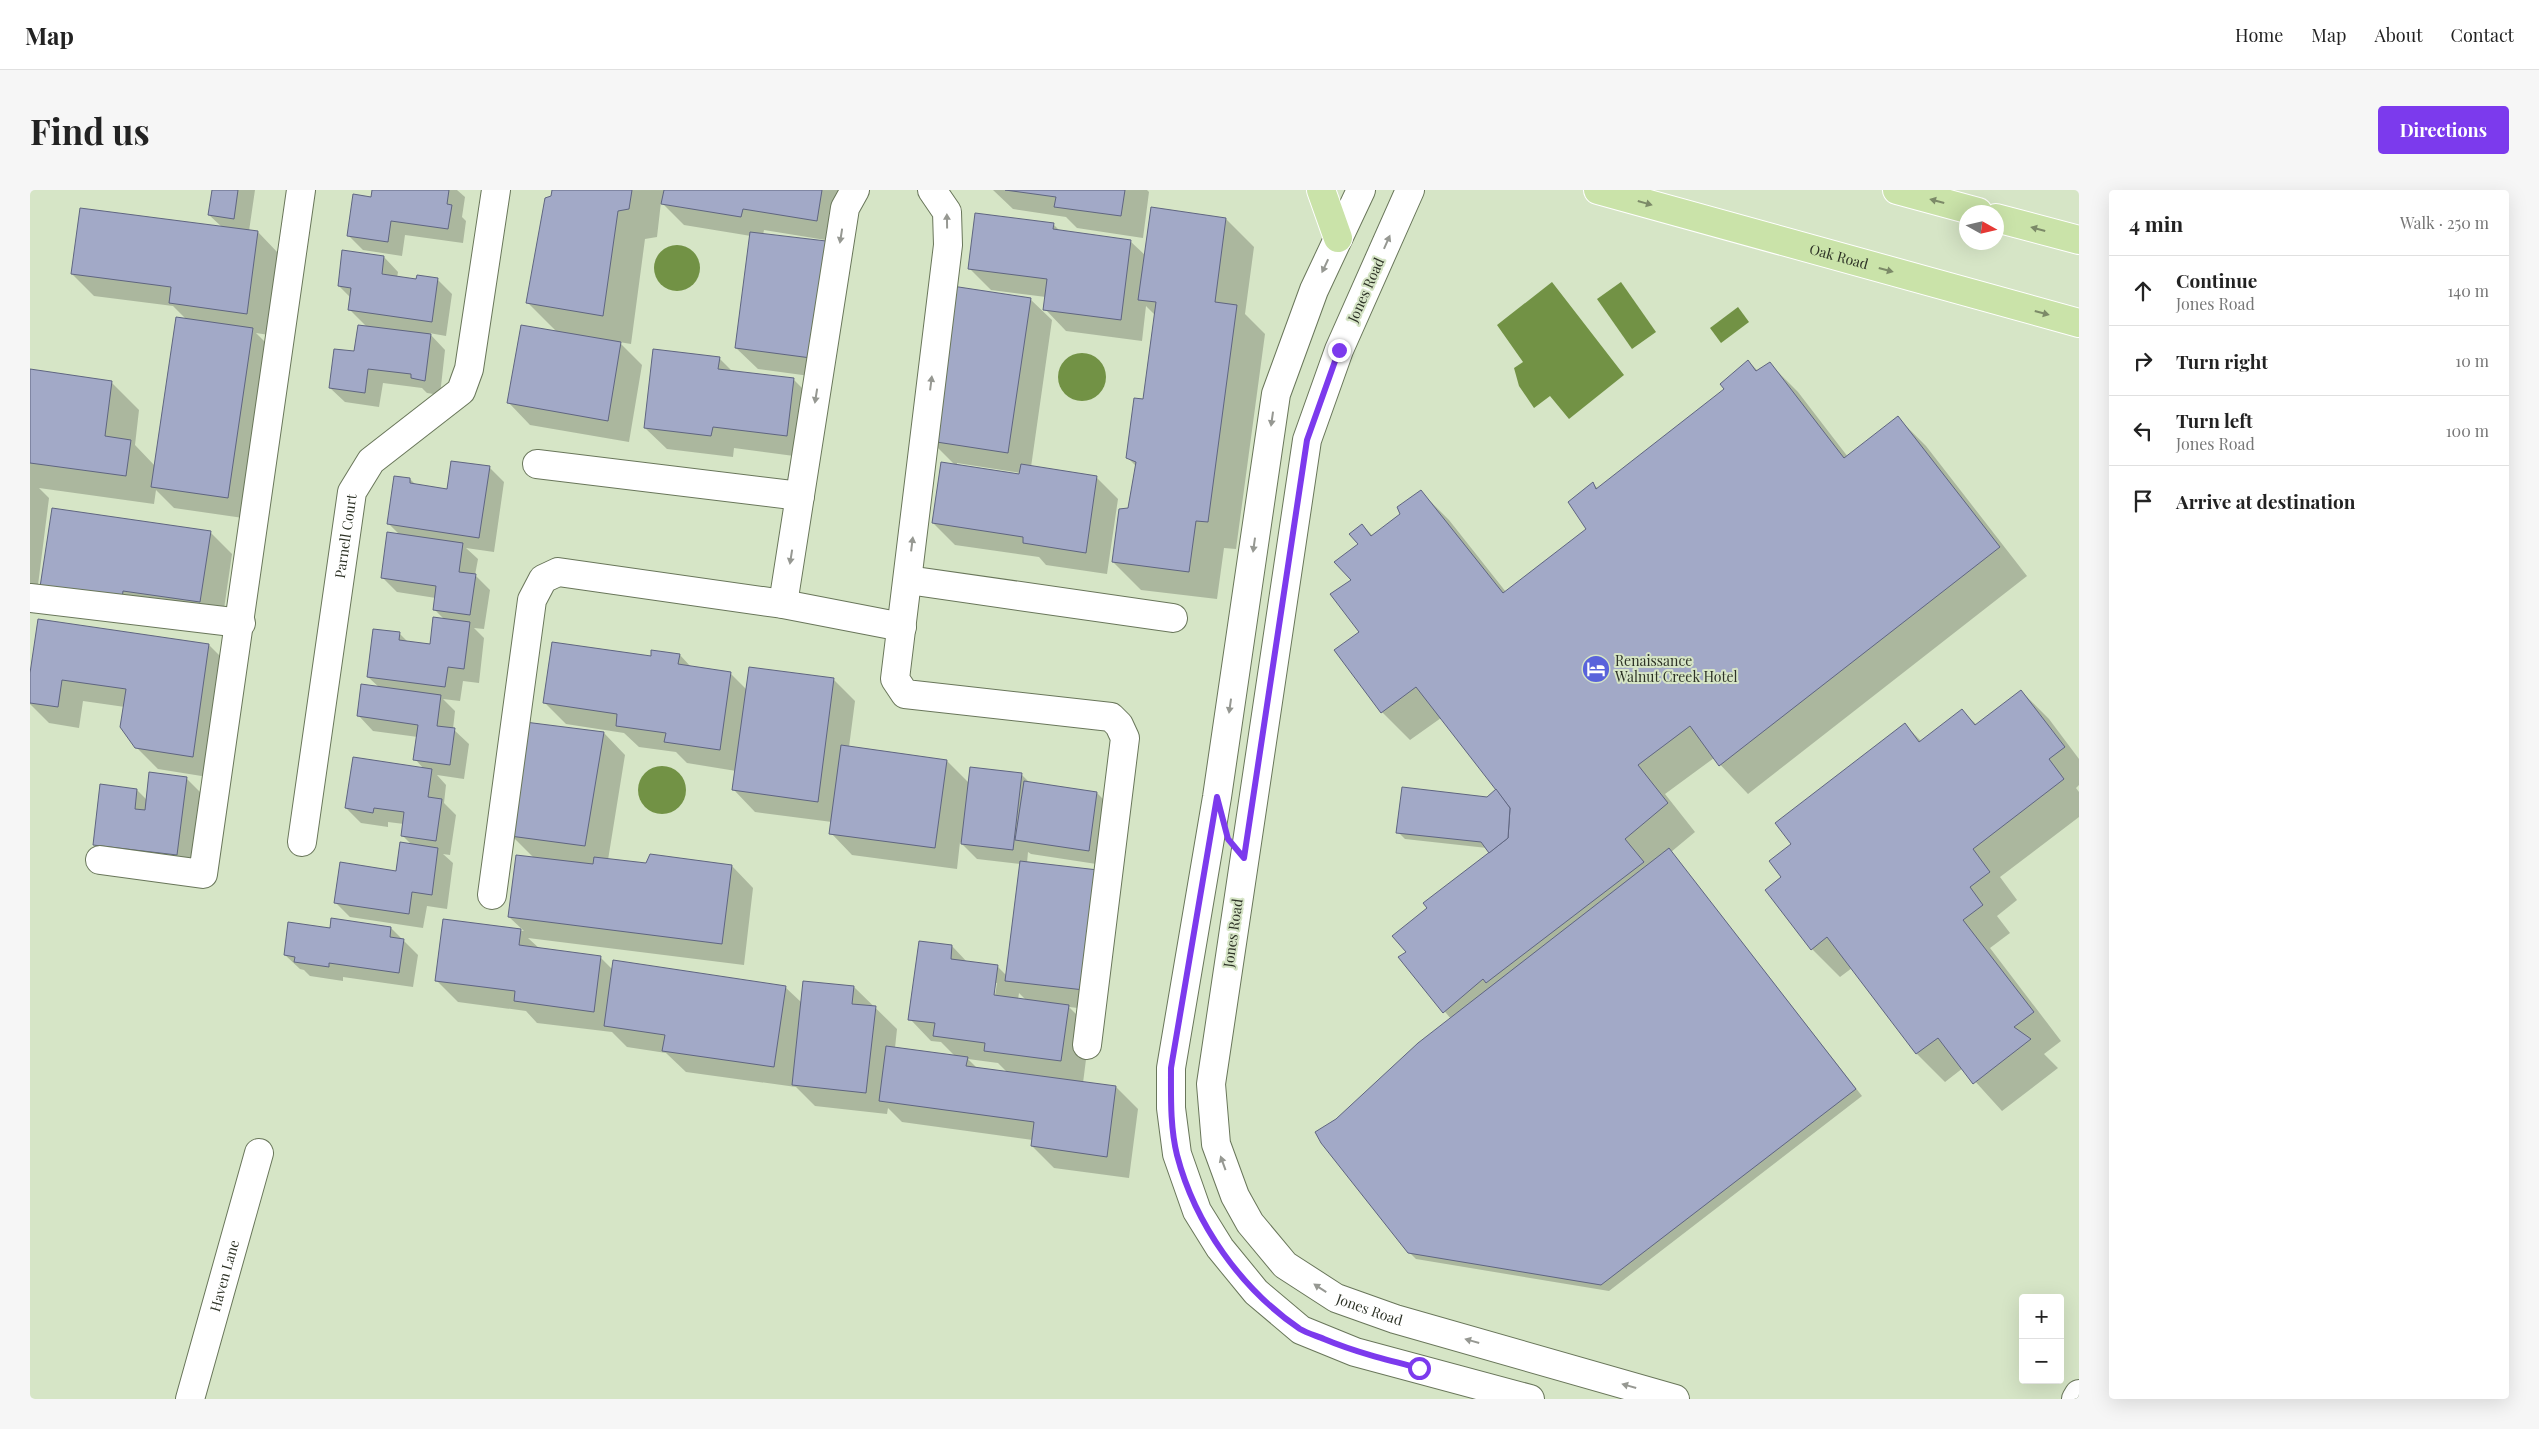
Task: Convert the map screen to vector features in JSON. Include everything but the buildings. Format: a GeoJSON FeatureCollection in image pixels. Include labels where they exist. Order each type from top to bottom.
{"type":"FeatureCollection","features":[{"type":"Feature","properties":{"kind":"main road"},"geometry":{"type":"LineString","coordinates":[[1321,190],[1338,238]]}},
{"type":"Feature","properties":{"kind":"main road","name":"Oak Road"},"geometry":{"type":"LineString","coordinates":[[1598,190],[2079,323]]}},
{"type":"Feature","properties":{"kind":"main road"},"geometry":{"type":"LineString","coordinates":[[1897,190],[1959,207]]}},
{"type":"Feature","properties":{"kind":"main road"},"geometry":{"type":"LineString","coordinates":[[2004,220],[2079,240]]}},
{"type":"Feature","properties":{"kind":"street"},"geometry":{"type":"LineString","coordinates":[[100,860],[203,874],[301,190]]}},
{"type":"Feature","properties":{"kind":"street","name":"Parnell Court"},"geometry":{"type":"LineString","coordinates":[[302,842],[352,492],[371,461],[461,391],[470,370],[496,190]]}},
{"type":"Feature","properties":{"kind":"street"},"geometry":{"type":"LineString","coordinates":[[783,604],[845,208],[856,190]]}},
{"type":"Feature","properties":{"kind":"street"},"geometry":{"type":"LineString","coordinates":[[932,190],[947,212],[948,245],[895,679],[905,694],[1111,717],[1119,725],[1125,738],[1087,1045]]}},
{"type":"Feature","properties":{"kind":"street"},"geometry":{"type":"LineString","coordinates":[[1360,190],[1314,290],[1276,394],[1217,797],[1171,1068],[1171,1108],[1177,1154],[1197,1211],[1220,1248],[1256,1292],[1301,1330],[1355,1352],[1530,1399]]}},
{"type":"Feature","properties":{"kind":"street","name":"Jones Road"},"geometry":{"type":"LineString","coordinates":[[1410,190],[1339,350],[1307,440],[1211,1084],[1216,1144],[1235,1196],[1250,1223],[1284,1265],[1336,1298],[1395,1319],[1675,1399]]}},
{"type":"Feature","properties":{"kind":"street"},"geometry":{"type":"LineString","coordinates":[[537,464],[800,496]]}},
{"type":"Feature","properties":{"kind":"street"},"geometry":{"type":"LineString","coordinates":[[492,895],[532,600],[544,579],[558,572],[783,604],[902,628]]}},
{"type":"Feature","properties":{"kind":"street"},"geometry":{"type":"LineString","coordinates":[[908,580],[1173,618]]}},
{"type":"Feature","properties":{"kind":"street"},"geometry":{"type":"LineString","coordinates":[[30,598],[240,623]]}},
{"type":"Feature","properties":{"kind":"street"},"geometry":{"type":"LineString","coordinates":[[1217,797],[1228,839],[1244,858]]}},
{"type":"Feature","properties":{"kind":"street","name":"Haven Lane"},"geometry":{"type":"LineString","coordinates":[[190,1399],[259,1153]]}},
{"type":"Feature","properties":{"kind":"street"},"geometry":{"type":"LineString","coordinates":[[2076,1399],[2079,1394]]}},
{"type":"Feature","properties":{"kind":"shaded area"},"geometry":{"type":"Polygon","coordinates":[[[682,245],[686,246],[696,255],[699,259],[699,277],[690,287],[682,291],[672,291],[664,287],[655,277],[654,263],[658,255],[668,246],[682,245]]]}},
{"type":"Feature","properties":{"kind":"shaded area"},"geometry":{"type":"Polygon","coordinates":[[[1552,282],[1624,375],[1569,419],[1550,396],[1534,408],[1519,386],[1514,368],[1523,362],[1497,325],[1552,282]]]}},
{"type":"Feature","properties":{"kind":"shaded area"},"geometry":{"type":"Polygon","coordinates":[[[1621,282],[1656,332],[1632,349],[1597,299],[1621,282]]]}},
{"type":"Feature","properties":{"kind":"shaded area"},"geometry":{"type":"Polygon","coordinates":[[[1738,307],[1749,322],[1721,343],[1710,328],[1738,307]]]}},
{"type":"Feature","properties":{"kind":"shaded area"},"geometry":{"type":"Polygon","coordinates":[[[1082,353],[1091,355],[1099,360],[1104,368],[1106,377],[1104,386],[1099,394],[1091,399],[1082,401],[1073,399],[1065,394],[1060,386],[1058,377],[1060,368],[1065,360],[1073,355],[1082,353]]]}},
{"type":"Feature","properties":{"kind":"shaded area"},"geometry":{"type":"Polygon","coordinates":[[[657,766],[667,766],[679,773],[686,785],[686,795],[679,807],[667,814],[657,814],[649,810],[642,803],[638,795],[638,785],[642,777],[649,770],[657,766]]]}},
{"type":"Feature","properties":{"kind":"place","name":"Renaissance Walnut Creek Hotel"},"geometry":{"type":"Point","coordinates":[1596,669]}},
{"type":"Feature","properties":{"kind":"route"},"geometry":{"type":"LineString","coordinates":[[1339,350],[1307,440],[1244,858],[1228,839],[1217,797],[1171,1068],[1171,1108],[1177,1154],[1197,1211],[1220,1248],[1256,1292],[1301,1330],[1355,1352],[1419,1368]]}}]}
